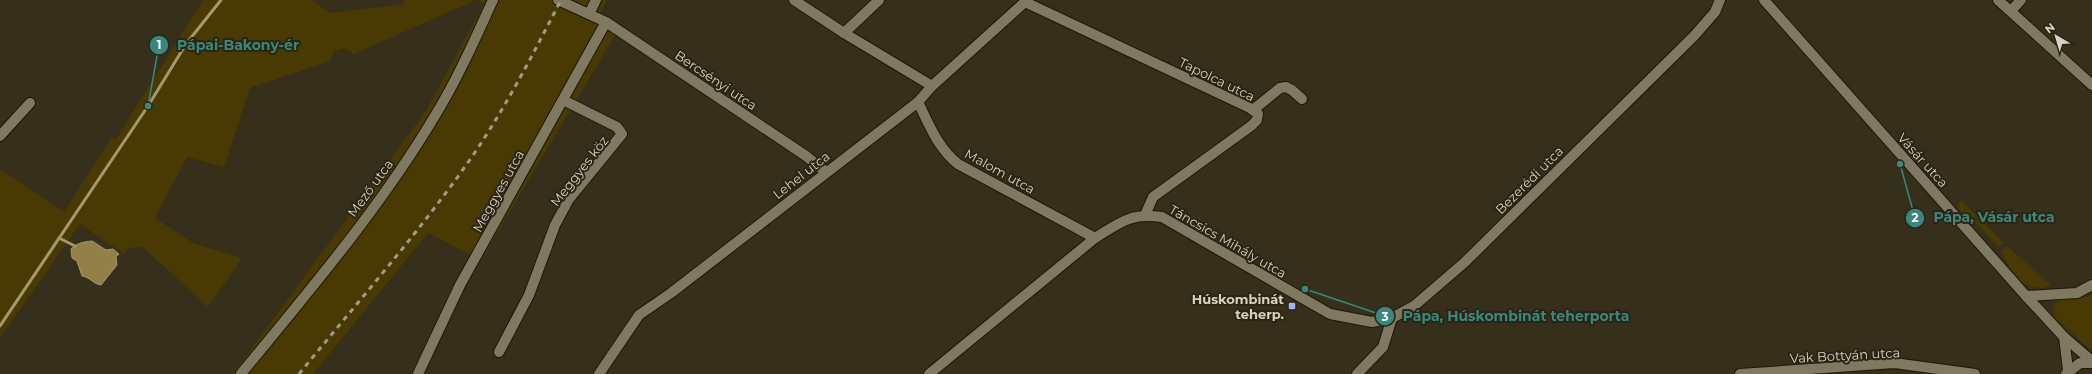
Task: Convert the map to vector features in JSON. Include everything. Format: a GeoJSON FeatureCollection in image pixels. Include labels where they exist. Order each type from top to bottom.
{"type":"FeatureCollection","features":[{"type":"Feature","properties":{"kind":"street","name":"Mező utca"},"geometry":{"type":"LineString","coordinates":[[241,374],[373,209],[417,145],[458,76],[493,0]]}},
{"type":"Feature","properties":{"kind":"street","name":"Bercsényi utca"},"geometry":{"type":"LineString","coordinates":[[558,0],[606,22],[806,156],[826,172]]}},
{"type":"Feature","properties":{"kind":"street"},"geometry":{"type":"LineString","coordinates":[[589,14],[596,0]]}},
{"type":"Feature","properties":{"kind":"street"},"geometry":{"type":"LineString","coordinates":[[794,0],[844,33],[932,86]]}},
{"type":"Feature","properties":{"kind":"street"},"geometry":{"type":"LineString","coordinates":[[844,33],[880,0]]}},
{"type":"Feature","properties":{"kind":"street","name":"Bezerédi utca"},"geometry":{"type":"LineString","coordinates":[[1392,318],[1414,306],[1465,262],[1694,36],[1715,12],[1720,0]]}},
{"type":"Feature","properties":{"kind":"street","name":"Vásár utca"},"geometry":{"type":"LineString","coordinates":[[1764,0],[2026,296],[2064,337],[2076,345],[2092,362]]}},
{"type":"Feature","properties":{"kind":"street"},"geometry":{"type":"LineString","coordinates":[[1998,0],[2092,86]]}},
{"type":"Feature","properties":{"kind":"street"},"geometry":{"type":"LineString","coordinates":[[2011,11],[2021,0]]}},
{"type":"Feature","properties":{"kind":"street","name":"Lehel utca"},"geometry":{"type":"LineString","coordinates":[[598,374],[638,315],[671,293],[918,102],[932,86],[1026,1]]}},
{"type":"Feature","properties":{"kind":"street","name":"Tapolca utca"},"geometry":{"type":"LineString","coordinates":[[1026,1],[1253,110],[1258,114],[1257,120],[1251,126],[1153,198],[1145,215]]}},
{"type":"Feature","properties":{"kind":"street","name":"Meggyes utca"},"geometry":{"type":"LineString","coordinates":[[418,374],[460,285],[606,22]]}},
{"type":"Feature","properties":{"kind":"street"},"geometry":{"type":"LineString","coordinates":[[1253,110],[1280,88],[1286,87],[1292,90],[1302,99]]}},
{"type":"Feature","properties":{"kind":"street","name":"Meggyes köz"},"geometry":{"type":"LineString","coordinates":[[499,352],[529,295],[555,225],[569,200],[622,134],[617,127],[563,100]]}},
{"type":"Feature","properties":{"kind":"street","name":"Malom utca"},"geometry":{"type":"LineString","coordinates":[[918,102],[939,146],[958,164],[1095,238]]}},
{"type":"Feature","properties":{"kind":"street"},"geometry":{"type":"LineString","coordinates":[[0,136],[30,103]]}},
{"type":"Feature","properties":{"kind":"street","name":"Táncsics Mihály utca"},"geometry":{"type":"LineString","coordinates":[[929,374],[1095,238],[1124,219],[1145,215],[1162,217],[1330,314],[1372,322],[1392,318]]}},
{"type":"Feature","properties":{"kind":"street"},"geometry":{"type":"LineString","coordinates":[[2026,296],[2077,293],[2092,285]]}},
{"type":"Feature","properties":{"kind":"street"},"geometry":{"type":"LineString","coordinates":[[1357,374],[1383,347],[1392,318]]}},
{"type":"Feature","properties":{"kind":"street"},"geometry":{"type":"LineString","coordinates":[[2064,337],[2067,372],[2080,364],[2092,362]]}},
{"type":"Feature","properties":{"kind":"street","name":"Vak Bottyán utca"},"geometry":{"type":"LineString","coordinates":[[1740,374],[1894,363],[1974,374]]}},
{"type":"Feature","properties":{"kind":"shaded area"},"geometry":{"type":"Polygon","coordinates":[[[203,0],[312,0],[330,13],[403,4],[405,0],[476,0],[354,54],[345,48],[334,51],[330,61],[250,88],[224,167],[187,157],[155,218],[193,243],[242,258],[208,307],[143,247],[128,248],[124,254],[80,224],[0,338],[0,169],[64,212],[112,137],[116,139],[203,0]]]}},
{"type":"Feature","properties":{"kind":"shaded area"},"geometry":{"type":"Polygon","coordinates":[[[479,0],[607,0],[601,12],[621,25],[481,260],[428,233],[313,374],[233,374],[426,111],[484,4],[479,0]]]}},
{"type":"Feature","properties":{"kind":"shaded area"},"geometry":{"type":"Polygon","coordinates":[[[1962,201],[2003,242],[1998,247],[1980,227],[1960,211],[1957,205],[1962,201]]]}},
{"type":"Feature","properties":{"kind":"shaded area"},"geometry":{"type":"Polygon","coordinates":[[[92,241],[106,250],[113,249],[119,254],[116,257],[117,265],[101,285],[82,276],[77,261],[72,258],[71,249],[73,247],[80,243],[92,241]]]}},
{"type":"Feature","properties":{"kind":"shaded area"},"geometry":{"type":"Polygon","coordinates":[[[2007,246],[2052,286],[2041,288],[2033,287],[2026,285],[2020,280],[2010,268],[2001,251],[2007,246]]]}},
{"type":"Feature","properties":{"kind":"shaded area"},"geometry":{"type":"Polygon","coordinates":[[[2092,294],[2092,351],[2055,317],[2053,305],[2063,300],[2087,297],[2092,294]]]}},
{"type":"Feature","properties":{"kind":"waterway"},"geometry":{"type":"LineString","coordinates":[[0,326],[148,106],[186,44],[221,0]]}},
{"type":"Feature","properties":{"kind":"waterway"},"geometry":{"type":"LineString","coordinates":[[59,238],[75,246]]}},
{"type":"Feature","properties":{"kind":"railway"},"geometry":{"type":"LineString","coordinates":[[299,374],[429,216],[469,161],[506,102],[561,0]]}},
{"type":"Feature","properties":{"kind":"place","name":"Pápai-Bakony-ér"},"geometry":{"type":"Point","coordinates":[148,106]}},
{"type":"Feature","properties":{"kind":"place","name":"Pápa, Vásár utca"},"geometry":{"type":"Point","coordinates":[1900,164]}},
{"type":"Feature","properties":{"kind":"place","name":"Pápa, Húskombinát teherporta"},"geometry":{"type":"Point","coordinates":[1305,289]}},
{"type":"Feature","properties":{"kind":"place","name":"Húskombinát teherp."},"geometry":{"type":"Point","coordinates":[1292,306]}}]}
